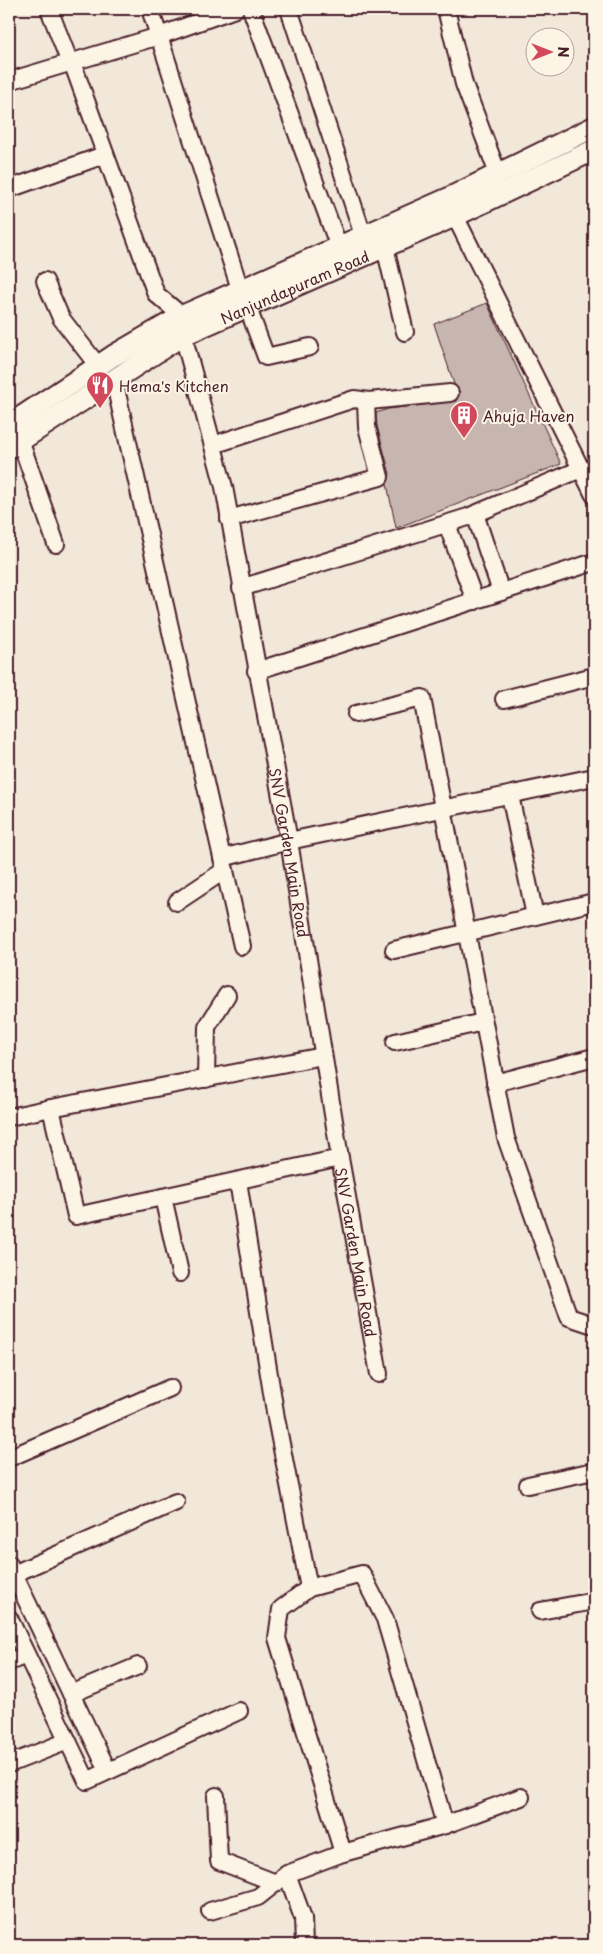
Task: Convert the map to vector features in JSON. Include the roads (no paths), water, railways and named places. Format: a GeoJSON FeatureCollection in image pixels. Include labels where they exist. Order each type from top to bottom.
{"type":"FeatureCollection","features":[{"type":"Feature","properties":{"kind":"main road","name":"Nanjundapuram Road"},"geometry":{"type":"LineString","coordinates":[[13,437],[114,380],[183,326],[240,289],[498,174],[594,127]]}},
{"type":"Feature","properties":{"kind":"main road","name":"Nanjundapuram Road"},"geometry":{"type":"LineString","coordinates":[[13,437],[98,366],[183,326],[248,308],[455,216],[594,150]]}},
{"type":"Feature","properties":{"kind":"street"},"geometry":{"type":"LineString","coordinates":[[49,9],[71,62],[156,294],[183,326]]}},
{"type":"Feature","properties":{"kind":"street"},"geometry":{"type":"LineString","coordinates":[[150,9],[240,289]]}},
{"type":"Feature","properties":{"kind":"street"},"geometry":{"type":"LineString","coordinates":[[9,81],[159,36],[235,9]]}},
{"type":"Feature","properties":{"kind":"street"},"geometry":{"type":"LineString","coordinates":[[251,9],[346,264]]}},
{"type":"Feature","properties":{"kind":"street"},"geometry":{"type":"LineString","coordinates":[[288,9],[362,235]]}},
{"type":"Feature","properties":{"kind":"street"},"geometry":{"type":"LineString","coordinates":[[446,9],[464,84],[498,174]]}},
{"type":"Feature","properties":{"kind":"street"},"geometry":{"type":"LineString","coordinates":[[9,189],[104,155]]}},
{"type":"Feature","properties":{"kind":"street"},"geometry":{"type":"LineString","coordinates":[[455,216],[594,495]]}},
{"type":"Feature","properties":{"kind":"street"},"geometry":{"type":"LineString","coordinates":[[385,247],[405,332]]}},
{"type":"Feature","properties":{"kind":"street"},"geometry":{"type":"LineString","coordinates":[[45,281],[61,318],[98,366]]}},
{"type":"Feature","properties":{"kind":"street"},"geometry":{"type":"LineString","coordinates":[[248,308],[266,357],[310,347]]}},
{"type":"Feature","properties":{"kind":"street","name":"SNV Garden Main Road"},"geometry":{"type":"LineString","coordinates":[[183,326],[213,445],[229,519],[289,841],[340,1158],[378,1374]]}},
{"type":"Feature","properties":{"kind":"street"},"geometry":{"type":"LineString","coordinates":[[114,380],[242,946]]}},
{"type":"Feature","properties":{"kind":"street"},"geometry":{"type":"LineString","coordinates":[[213,445],[354,399],[366,401],[450,393]]}},
{"type":"Feature","properties":{"kind":"street"},"geometry":{"type":"LineString","coordinates":[[229,519],[380,477],[367,427],[366,401]]}},
{"type":"Feature","properties":{"kind":"street"},"geometry":{"type":"LineString","coordinates":[[13,437],[56,544]]}},
{"type":"Feature","properties":{"kind":"street"},"geometry":{"type":"LineString","coordinates":[[241,588],[476,514],[581,469]]}},
{"type":"Feature","properties":{"kind":"street"},"geometry":{"type":"LineString","coordinates":[[476,514],[501,592]]}},
{"type":"Feature","properties":{"kind":"street"},"geometry":{"type":"LineString","coordinates":[[447,524],[475,601]]}},
{"type":"Feature","properties":{"kind":"street"},"geometry":{"type":"LineString","coordinates":[[256,671],[594,562]]}},
{"type":"Feature","properties":{"kind":"street"},"geometry":{"type":"LineString","coordinates":[[504,699],[594,676]]}},
{"type":"Feature","properties":{"kind":"street"},"geometry":{"type":"LineString","coordinates":[[356,714],[422,698],[506,1138],[569,1317],[590,1324],[594,1323]]}},
{"type":"Feature","properties":{"kind":"street"},"geometry":{"type":"LineString","coordinates":[[177,902],[223,864],[289,841],[594,777]]}},
{"type":"Feature","properties":{"kind":"street"},"geometry":{"type":"LineString","coordinates":[[510,795],[535,916]]}},
{"type":"Feature","properties":{"kind":"street"},"geometry":{"type":"LineString","coordinates":[[394,950],[594,902]]}},
{"type":"Feature","properties":{"kind":"street"},"geometry":{"type":"LineString","coordinates":[[206,1078],[207,1027],[227,995]]}},
{"type":"Feature","properties":{"kind":"street"},"geometry":{"type":"LineString","coordinates":[[395,1042],[483,1022]]}},
{"type":"Feature","properties":{"kind":"street"},"geometry":{"type":"LineString","coordinates":[[9,1117],[323,1056]]}},
{"type":"Feature","properties":{"kind":"street"},"geometry":{"type":"LineString","coordinates":[[495,1083],[594,1057]]}},
{"type":"Feature","properties":{"kind":"street"},"geometry":{"type":"LineString","coordinates":[[51,1108],[76,1216],[340,1158]]}},
{"type":"Feature","properties":{"kind":"street"},"geometry":{"type":"LineString","coordinates":[[238,1181],[276,1418],[309,1588]]}},
{"type":"Feature","properties":{"kind":"street"},"geometry":{"type":"LineString","coordinates":[[163,1197],[180,1273]]}},
{"type":"Feature","properties":{"kind":"street"},"geometry":{"type":"LineString","coordinates":[[9,1458],[170,1388]]}},
{"type":"Feature","properties":{"kind":"street"},"geometry":{"type":"LineString","coordinates":[[528,1485],[594,1472]]}},
{"type":"Feature","properties":{"kind":"street"},"geometry":{"type":"LineString","coordinates":[[108,1772],[10,1571],[176,1502]]}},
{"type":"Feature","properties":{"kind":"street"},"geometry":{"type":"LineString","coordinates":[[344,1853],[277,1638],[281,1609],[309,1588],[362,1574],[385,1619],[444,1825]]}},
{"type":"Feature","properties":{"kind":"street"},"geometry":{"type":"LineString","coordinates":[[540,1611],[594,1601]]}},
{"type":"Feature","properties":{"kind":"street"},"geometry":{"type":"LineString","coordinates":[[9,1618],[87,1781],[238,1711]]}},
{"type":"Feature","properties":{"kind":"street"},"geometry":{"type":"LineString","coordinates":[[9,1662],[26,1655]]}},
{"type":"Feature","properties":{"kind":"street"},"geometry":{"type":"LineString","coordinates":[[71,1694],[138,1666]]}},
{"type":"Feature","properties":{"kind":"street"},"geometry":{"type":"LineString","coordinates":[[9,1764],[68,1741]]}},
{"type":"Feature","properties":{"kind":"street"},"geometry":{"type":"LineString","coordinates":[[216,1796],[219,1861],[282,1878],[303,1918],[304,1945]]}},
{"type":"Feature","properties":{"kind":"street"},"geometry":{"type":"LineString","coordinates":[[210,1911],[258,1897],[282,1878],[344,1853],[444,1825],[521,1798]]}},
{"type":"Feature","properties":{"kind":"place","name":"Hema's Kitchen"},"geometry":{"type":"Point","coordinates":[100,409]}},
{"type":"Feature","properties":{"kind":"place","name":"Ahuja Haven"},"geometry":{"type":"Point","coordinates":[464,439]}}]}
